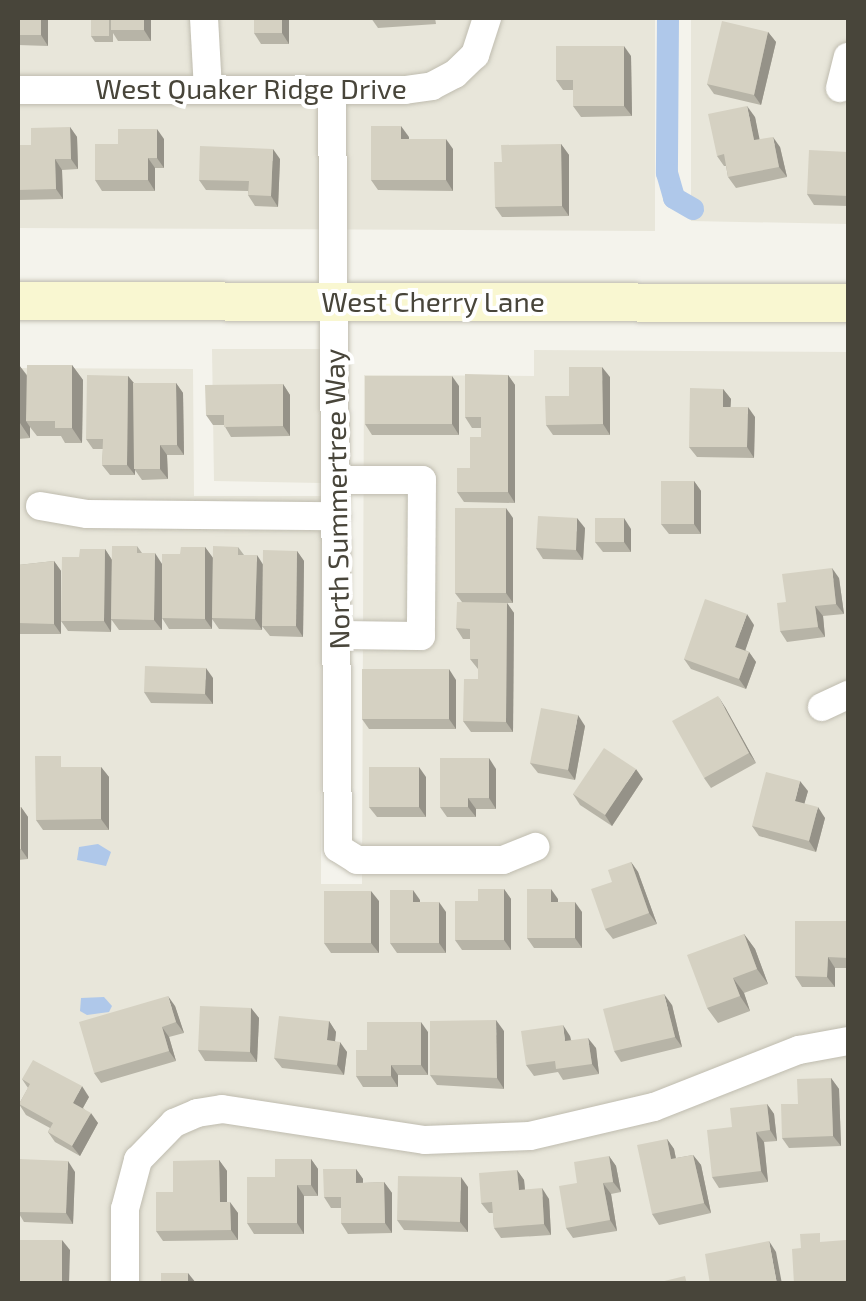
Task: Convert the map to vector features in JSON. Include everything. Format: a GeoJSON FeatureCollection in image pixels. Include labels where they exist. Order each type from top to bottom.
{"type":"FeatureCollection","features":[{"type":"Feature","properties":{"kind":"main road","name":"West Cherry Lane"},"geometry":{"type":"LineString","coordinates":[[18,301],[848,303]]}},
{"type":"Feature","properties":{"kind":"street"},"geometry":{"type":"LineString","coordinates":[[204,18],[208,89]]}},
{"type":"Feature","properties":{"kind":"street","name":"West Quaker Ridge Drive"},"geometry":{"type":"LineString","coordinates":[[18,90],[332,90],[432,86],[455,74],[475,55],[487,18]]}},
{"type":"Feature","properties":{"kind":"street"},"geometry":{"type":"LineString","coordinates":[[840,88],[848,58]]}},
{"type":"Feature","properties":{"kind":"street","name":"North Summertree Way"},"geometry":{"type":"LineString","coordinates":[[332,90],[338,848],[357,860],[503,860],[536,847]]}},
{"type":"Feature","properties":{"kind":"street"},"geometry":{"type":"LineString","coordinates":[[337,480],[422,480],[421,636],[338,635]]}},
{"type":"Feature","properties":{"kind":"street"},"geometry":{"type":"LineString","coordinates":[[40,506],[87,514],[336,516]]}},
{"type":"Feature","properties":{"kind":"street"},"geometry":{"type":"LineString","coordinates":[[822,707],[848,695]]}},
{"type":"Feature","properties":{"kind":"street"},"geometry":{"type":"LineString","coordinates":[[125,1284],[128,1184],[153,1139],[174,1122],[222,1108],[425,1140],[530,1136],[654,1108],[799,1050],[848,1040]]}},
{"type":"Feature","properties":{"kind":"shaded area"},"geometry":{"type":"Polygon","coordinates":[[[18,18],[655,18],[655,231],[18,228],[18,18]]]}},
{"type":"Feature","properties":{"kind":"shaded area"},"geometry":{"type":"Polygon","coordinates":[[[691,18],[848,18],[848,224],[691,221],[691,18]]]}},
{"type":"Feature","properties":{"kind":"shaded area"},"geometry":{"type":"Polygon","coordinates":[[[212,349],[322,349],[321,483],[214,481],[212,349]]]}},
{"type":"Feature","properties":{"kind":"shaded area"},"geometry":{"type":"Polygon","coordinates":[[[534,350],[848,352],[848,1283],[18,1284],[18,368],[193,369],[194,496],[322,496],[321,884],[362,884],[364,375],[534,376],[534,350]]]}},
{"type":"Feature","properties":{"kind":"water"},"geometry":{"type":"Polygon","coordinates":[[[98,844],[111,852],[106,866],[77,860],[79,847],[98,844]]]}},
{"type":"Feature","properties":{"kind":"water"},"geometry":{"type":"Polygon","coordinates":[[[104,997],[112,1006],[109,1012],[87,1015],[80,1011],[81,998],[104,997]]]}},
{"type":"Feature","properties":{"kind":"building"},"geometry":{"type":"Polygon","coordinates":[[[18,18],[41,18],[41,35],[18,35],[18,18]]]}},
{"type":"Feature","properties":{"kind":"building"},"geometry":{"type":"Polygon","coordinates":[[[91,18],[109,18],[109,36],[91,36],[91,18]]]}},
{"type":"Feature","properties":{"kind":"building"},"geometry":{"type":"Polygon","coordinates":[[[111,18],[144,18],[144,30],[111,30],[111,18]]]}},
{"type":"Feature","properties":{"kind":"building"},"geometry":{"type":"Polygon","coordinates":[[[254,18],[282,18],[282,33],[254,33],[254,18]]]}},
{"type":"Feature","properties":{"kind":"building"},"geometry":{"type":"Polygon","coordinates":[[[722,21],[768,32],[754,95],[707,84],[722,21]]]}},
{"type":"Feature","properties":{"kind":"building"},"geometry":{"type":"Polygon","coordinates":[[[556,46],[624,46],[624,106],[573,106],[573,80],[556,80],[556,46]]]}},
{"type":"Feature","properties":{"kind":"building"},"geometry":{"type":"Polygon","coordinates":[[[747,106],[754,140],[773,137],[779,167],[728,177],[724,154],[717,156],[708,114],[747,106]]]}},
{"type":"Feature","properties":{"kind":"building"},"geometry":{"type":"Polygon","coordinates":[[[371,126],[401,126],[401,139],[446,139],[446,180],[371,180],[371,126]]]}},
{"type":"Feature","properties":{"kind":"building"},"geometry":{"type":"Polygon","coordinates":[[[70,127],[71,159],[55,159],[56,189],[18,190],[18,145],[31,145],[31,128],[70,127]]]}},
{"type":"Feature","properties":{"kind":"building"},"geometry":{"type":"Polygon","coordinates":[[[118,129],[157,129],[157,158],[148,158],[148,180],[95,180],[95,144],[118,144],[118,129]]]}},
{"type":"Feature","properties":{"kind":"building"},"geometry":{"type":"Polygon","coordinates":[[[561,144],[562,206],[495,207],[494,162],[502,162],[501,145],[561,144]]]}},
{"type":"Feature","properties":{"kind":"building"},"geometry":{"type":"Polygon","coordinates":[[[200,146],[273,149],[271,196],[248,195],[249,181],[199,180],[200,146]]]}},
{"type":"Feature","properties":{"kind":"building"},"geometry":{"type":"Polygon","coordinates":[[[809,150],[848,152],[848,196],[807,194],[809,150]]]}},
{"type":"Feature","properties":{"kind":"building"},"geometry":{"type":"Polygon","coordinates":[[[19,365],[20,423],[18,423],[19,365]]]}},
{"type":"Feature","properties":{"kind":"building"},"geometry":{"type":"Polygon","coordinates":[[[27,365],[72,365],[72,428],[55,428],[55,421],[26,421],[27,365]]]}},
{"type":"Feature","properties":{"kind":"building"},"geometry":{"type":"Polygon","coordinates":[[[569,367],[602,367],[603,424],[546,425],[545,396],[569,396],[569,367]]]}},
{"type":"Feature","properties":{"kind":"building"},"geometry":{"type":"Polygon","coordinates":[[[465,374],[508,375],[508,492],[457,492],[457,468],[470,468],[470,437],[481,437],[481,417],[465,417],[465,374]]]}},
{"type":"Feature","properties":{"kind":"building"},"geometry":{"type":"Polygon","coordinates":[[[87,375],[128,376],[127,465],[102,465],[103,439],[86,439],[87,375]]]}},
{"type":"Feature","properties":{"kind":"building"},"geometry":{"type":"Polygon","coordinates":[[[365,376],[452,376],[452,424],[365,424],[365,376]]]}},
{"type":"Feature","properties":{"kind":"building"},"geometry":{"type":"Polygon","coordinates":[[[133,383],[176,383],[177,445],[160,445],[160,469],[134,469],[133,383]]]}},
{"type":"Feature","properties":{"kind":"building"},"geometry":{"type":"Polygon","coordinates":[[[283,384],[283,426],[224,427],[224,415],[206,415],[205,385],[283,384]]]}},
{"type":"Feature","properties":{"kind":"building"},"geometry":{"type":"Polygon","coordinates":[[[690,388],[723,389],[723,407],[748,407],[747,447],[689,447],[690,388]]]}},
{"type":"Feature","properties":{"kind":"building"},"geometry":{"type":"Polygon","coordinates":[[[661,481],[694,481],[694,524],[661,524],[661,481]]]}},
{"type":"Feature","properties":{"kind":"building"},"geometry":{"type":"Polygon","coordinates":[[[455,508],[506,508],[506,593],[455,593],[455,508]]]}},
{"type":"Feature","properties":{"kind":"building"},"geometry":{"type":"Polygon","coordinates":[[[538,516],[577,518],[576,550],[536,548],[538,516]]]}},
{"type":"Feature","properties":{"kind":"building"},"geometry":{"type":"Polygon","coordinates":[[[595,518],[624,518],[624,542],[595,542],[595,518]]]}},
{"type":"Feature","properties":{"kind":"building"},"geometry":{"type":"Polygon","coordinates":[[[112,546],[137,546],[137,553],[155,553],[154,620],[111,619],[112,546]]]}},
{"type":"Feature","properties":{"kind":"building"},"geometry":{"type":"Polygon","coordinates":[[[213,546],[238,547],[238,555],[257,555],[255,619],[212,618],[213,546]]]}},
{"type":"Feature","properties":{"kind":"building"},"geometry":{"type":"Polygon","coordinates":[[[181,547],[205,547],[205,619],[162,618],[162,554],[180,554],[181,547]]]}},
{"type":"Feature","properties":{"kind":"building"},"geometry":{"type":"Polygon","coordinates":[[[80,549],[105,549],[104,621],[61,621],[62,557],[79,557],[80,549]]]}},
{"type":"Feature","properties":{"kind":"building"},"geometry":{"type":"Polygon","coordinates":[[[263,550],[297,551],[296,626],[262,626],[263,550]]]}},
{"type":"Feature","properties":{"kind":"building"},"geometry":{"type":"Polygon","coordinates":[[[54,561],[54,624],[18,623],[18,565],[54,561]]]}},
{"type":"Feature","properties":{"kind":"building"},"geometry":{"type":"Polygon","coordinates":[[[832,568],[836,604],[815,606],[818,627],[780,631],[777,603],[786,602],[782,574],[832,568]]]}},
{"type":"Feature","properties":{"kind":"building"},"geometry":{"type":"Polygon","coordinates":[[[705,599],[747,614],[735,647],[749,652],[739,679],[684,659],[705,599]]]}},
{"type":"Feature","properties":{"kind":"building"},"geometry":{"type":"Polygon","coordinates":[[[457,602],[507,603],[506,722],[463,721],[464,679],[478,679],[478,659],[470,659],[470,629],[456,628],[457,602]]]}},
{"type":"Feature","properties":{"kind":"building"},"geometry":{"type":"Polygon","coordinates":[[[145,666],[206,668],[205,694],[144,692],[145,666]]]}},
{"type":"Feature","properties":{"kind":"building"},"geometry":{"type":"Polygon","coordinates":[[[362,669],[449,669],[449,719],[362,719],[362,669]]]}},
{"type":"Feature","properties":{"kind":"building"},"geometry":{"type":"Polygon","coordinates":[[[718,696],[749,753],[704,778],[672,721],[718,696]]]}},
{"type":"Feature","properties":{"kind":"building"},"geometry":{"type":"Polygon","coordinates":[[[541,708],[578,715],[568,770],[530,763],[541,708]]]}},
{"type":"Feature","properties":{"kind":"building"},"geometry":{"type":"Polygon","coordinates":[[[604,748],[636,769],[605,815],[573,794],[604,748]]]}},
{"type":"Feature","properties":{"kind":"building"},"geometry":{"type":"Polygon","coordinates":[[[35,756],[61,756],[61,767],[101,767],[101,819],[36,820],[35,756]]]}},
{"type":"Feature","properties":{"kind":"building"},"geometry":{"type":"Polygon","coordinates":[[[440,758],[489,758],[489,798],[468,798],[468,807],[440,807],[440,758]]]}},
{"type":"Feature","properties":{"kind":"building"},"geometry":{"type":"Polygon","coordinates":[[[369,767],[419,767],[419,807],[369,807],[369,767]]]}},
{"type":"Feature","properties":{"kind":"building"},"geometry":{"type":"Polygon","coordinates":[[[766,772],[800,781],[795,801],[818,807],[809,841],[752,826],[766,772]]]}},
{"type":"Feature","properties":{"kind":"building"},"geometry":{"type":"Polygon","coordinates":[[[21,807],[21,849],[18,849],[21,807]]]}},
{"type":"Feature","properties":{"kind":"building"},"geometry":{"type":"Polygon","coordinates":[[[631,862],[649,913],[605,929],[591,889],[612,882],[608,870],[631,862]]]}},
{"type":"Feature","properties":{"kind":"building"},"geometry":{"type":"Polygon","coordinates":[[[478,889],[504,889],[504,940],[455,940],[455,901],[478,901],[478,889]]]}},
{"type":"Feature","properties":{"kind":"building"},"geometry":{"type":"Polygon","coordinates":[[[527,889],[551,889],[551,902],[575,902],[575,938],[527,938],[527,889]]]}},
{"type":"Feature","properties":{"kind":"building"},"geometry":{"type":"Polygon","coordinates":[[[390,890],[413,890],[413,902],[439,902],[439,943],[390,943],[390,890]]]}},
{"type":"Feature","properties":{"kind":"building"},"geometry":{"type":"Polygon","coordinates":[[[324,891],[371,891],[371,943],[324,943],[324,891]]]}},
{"type":"Feature","properties":{"kind":"building"},"geometry":{"type":"Polygon","coordinates":[[[795,921],[848,921],[848,958],[828,957],[827,977],[795,976],[795,921]]]}},
{"type":"Feature","properties":{"kind":"building"},"geometry":{"type":"Polygon","coordinates":[[[744,934],[757,969],[733,978],[740,996],[707,1008],[687,955],[744,934]]]}},
{"type":"Feature","properties":{"kind":"building"},"geometry":{"type":"Polygon","coordinates":[[[664,994],[675,1037],[614,1051],[603,1009],[664,994]]]}},
{"type":"Feature","properties":{"kind":"building"},"geometry":{"type":"Polygon","coordinates":[[[168,996],[176,1022],[162,1027],[169,1051],[94,1073],[79,1022],[168,996]]]}},
{"type":"Feature","properties":{"kind":"building"},"geometry":{"type":"Polygon","coordinates":[[[200,1006],[251,1008],[250,1052],[198,1050],[200,1006]]]}},
{"type":"Feature","properties":{"kind":"building"},"geometry":{"type":"Polygon","coordinates":[[[279,1016],[329,1021],[327,1040],[340,1042],[337,1065],[274,1058],[279,1016]]]}},
{"type":"Feature","properties":{"kind":"building"},"geometry":{"type":"Polygon","coordinates":[[[496,1020],[497,1078],[430,1075],[430,1021],[496,1020]]]}},
{"type":"Feature","properties":{"kind":"building"},"geometry":{"type":"Polygon","coordinates":[[[367,1022],[421,1022],[421,1065],[391,1065],[391,1076],[356,1076],[356,1050],[367,1050],[367,1022]]]}},
{"type":"Feature","properties":{"kind":"building"},"geometry":{"type":"Polygon","coordinates":[[[563,1025],[565,1041],[588,1038],[592,1064],[556,1069],[555,1061],[526,1065],[521,1031],[563,1025]]]}},
{"type":"Feature","properties":{"kind":"building"},"geometry":{"type":"Polygon","coordinates":[[[33,1060],[82,1086],[73,1103],[91,1113],[72,1146],[48,1132],[53,1123],[19,1104],[30,1084],[22,1079],[33,1060]]]}},
{"type":"Feature","properties":{"kind":"building"},"geometry":{"type":"Polygon","coordinates":[[[831,1078],[833,1136],[782,1138],[781,1104],[798,1104],[797,1079],[831,1078]]]}},
{"type":"Feature","properties":{"kind":"building"},"geometry":{"type":"Polygon","coordinates":[[[767,1104],[770,1130],[756,1132],[761,1171],[712,1177],[707,1130],[732,1127],[730,1108],[767,1104]]]}},
{"type":"Feature","properties":{"kind":"building"},"geometry":{"type":"Polygon","coordinates":[[[667,1139],[671,1159],[693,1155],[704,1203],[652,1214],[637,1145],[667,1139]]]}},
{"type":"Feature","properties":{"kind":"building"},"geometry":{"type":"Polygon","coordinates":[[[609,1156],[613,1182],[603,1183],[610,1220],[566,1228],[559,1186],[577,1183],[574,1162],[609,1156]]]}},
{"type":"Feature","properties":{"kind":"building"},"geometry":{"type":"Polygon","coordinates":[[[18,1159],[68,1161],[66,1213],[18,1212],[18,1159]]]}},
{"type":"Feature","properties":{"kind":"building"},"geometry":{"type":"Polygon","coordinates":[[[275,1159],[311,1159],[311,1185],[297,1185],[297,1223],[247,1223],[247,1177],[275,1177],[275,1159]]]}},
{"type":"Feature","properties":{"kind":"building"},"geometry":{"type":"Polygon","coordinates":[[[219,1160],[220,1202],[230,1202],[231,1230],[156,1231],[156,1192],[173,1192],[173,1161],[219,1160]]]}},
{"type":"Feature","properties":{"kind":"building"},"geometry":{"type":"Polygon","coordinates":[[[323,1169],[356,1169],[356,1183],[384,1182],[385,1223],[341,1223],[341,1197],[324,1197],[323,1169]]]}},
{"type":"Feature","properties":{"kind":"building"},"geometry":{"type":"Polygon","coordinates":[[[517,1170],[519,1190],[542,1188],[544,1224],[494,1228],[492,1202],[481,1203],[479,1173],[517,1170]]]}},
{"type":"Feature","properties":{"kind":"building"},"geometry":{"type":"Polygon","coordinates":[[[398,1176],[461,1177],[460,1222],[397,1220],[398,1176]]]}},
{"type":"Feature","properties":{"kind":"building"},"geometry":{"type":"Polygon","coordinates":[[[820,1233],[820,1242],[846,1240],[848,1284],[794,1284],[792,1249],[801,1248],[800,1234],[820,1233]]]}},
{"type":"Feature","properties":{"kind":"building"},"geometry":{"type":"Polygon","coordinates":[[[18,1240],[62,1240],[62,1284],[18,1284],[18,1240]]]}},
{"type":"Feature","properties":{"kind":"building"},"geometry":{"type":"Polygon","coordinates":[[[769,1241],[777,1284],[710,1284],[705,1254],[769,1241]]]}},
{"type":"Feature","properties":{"kind":"building"},"geometry":{"type":"Polygon","coordinates":[[[161,1273],[188,1273],[188,1284],[161,1284],[161,1273]]]}},
{"type":"Feature","properties":{"kind":"building"},"geometry":{"type":"Polygon","coordinates":[[[685,1276],[687,1284],[652,1284],[685,1276]]]}},
{"type":"Feature","properties":{"kind":"waterway"},"geometry":{"type":"LineString","coordinates":[[668,18],[667,173],[674,198],[693,209]]}}]}
